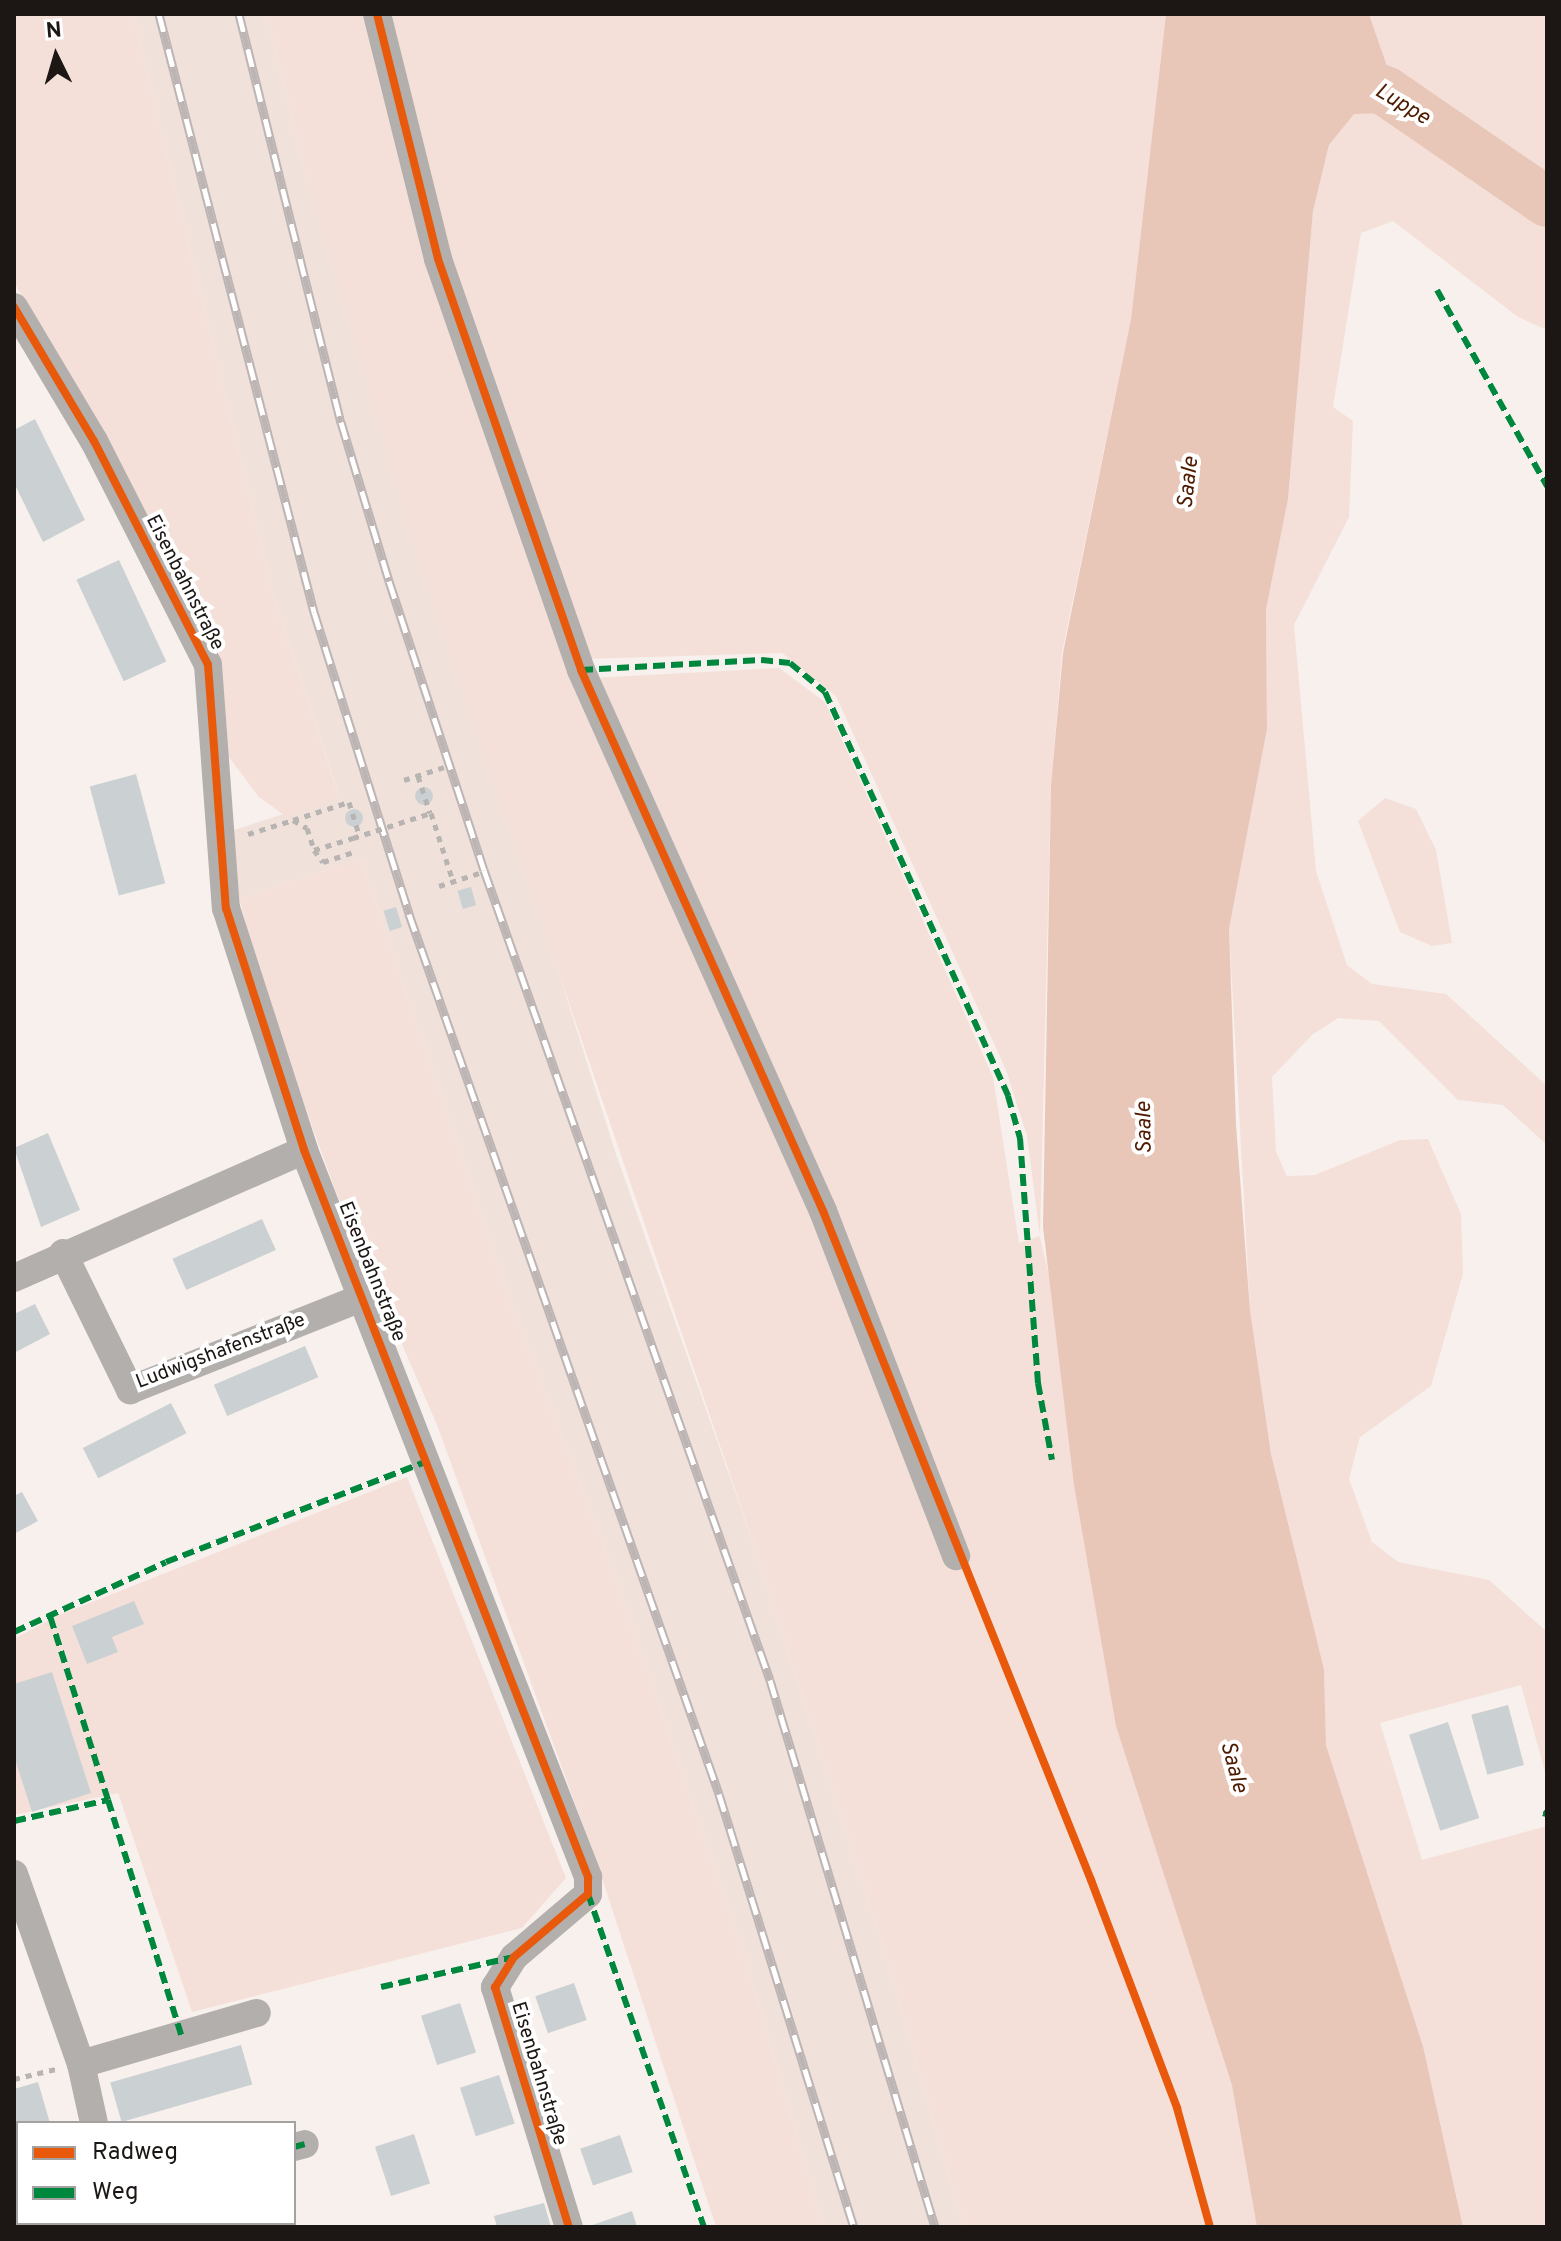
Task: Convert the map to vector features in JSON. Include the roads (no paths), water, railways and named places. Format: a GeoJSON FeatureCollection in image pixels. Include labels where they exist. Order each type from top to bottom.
{"type":"FeatureCollection","features":[{"type":"Feature","properties":{"kind":"street"},"geometry":{"type":"LineString","coordinates":[[377,14],[438,259],[581,670],[823,1211],[956,1556]]}},
{"type":"Feature","properties":{"kind":"street","name":"Eisenbahnstraße"},"geometry":{"type":"LineString","coordinates":[[14,307],[94,441],[208,665],[218,844],[226,908],[304,1150],[588,1877],[588,1894],[514,1957],[495,1987],[569,2227]]}},
{"type":"Feature","properties":{"kind":"street"},"geometry":{"type":"LineString","coordinates":[[14,1277],[304,1150]]}},
{"type":"Feature","properties":{"kind":"street","name":"Ludwigshafenstraße"},"geometry":{"type":"LineString","coordinates":[[63,1253],[130,1390],[364,1297]]}},
{"type":"Feature","properties":{"kind":"street"},"geometry":{"type":"LineString","coordinates":[[14,1874],[81,2064],[94,2121]]}},
{"type":"Feature","properties":{"kind":"street"},"geometry":{"type":"LineString","coordinates":[[81,2064],[257,2013]]}},
{"type":"Feature","properties":{"kind":"water","name":"Saale"},"geometry":{"type":"Polygon","coordinates":[[[1166,14],[1369,14],[1388,69],[1382,113],[1354,114],[1329,145],[1313,211],[1288,499],[1266,610],[1267,729],[1229,929],[1236,1125],[1250,1310],[1271,1454],[1324,1669],[1326,1745],[1423,2046],[1463,2227],[1257,2227],[1232,2085],[1116,1726],[1074,1485],[1043,1227],[1051,785],[1063,653],[1131,319],[1166,14]]]}},
{"type":"Feature","properties":{"kind":"waterway","name":"Luppe"},"geometry":{"type":"LineString","coordinates":[[1324,67],[1387,92],[1547,202]]}},
{"type":"Feature","properties":{"kind":"railway"},"geometry":{"type":"LineString","coordinates":[[159,14],[314,612],[409,914],[719,1794],[854,2227]]}},
{"type":"Feature","properties":{"kind":"railway"},"geometry":{"type":"LineString","coordinates":[[239,14],[341,422],[389,581],[484,870],[770,1680],[935,2227]]}}]}
